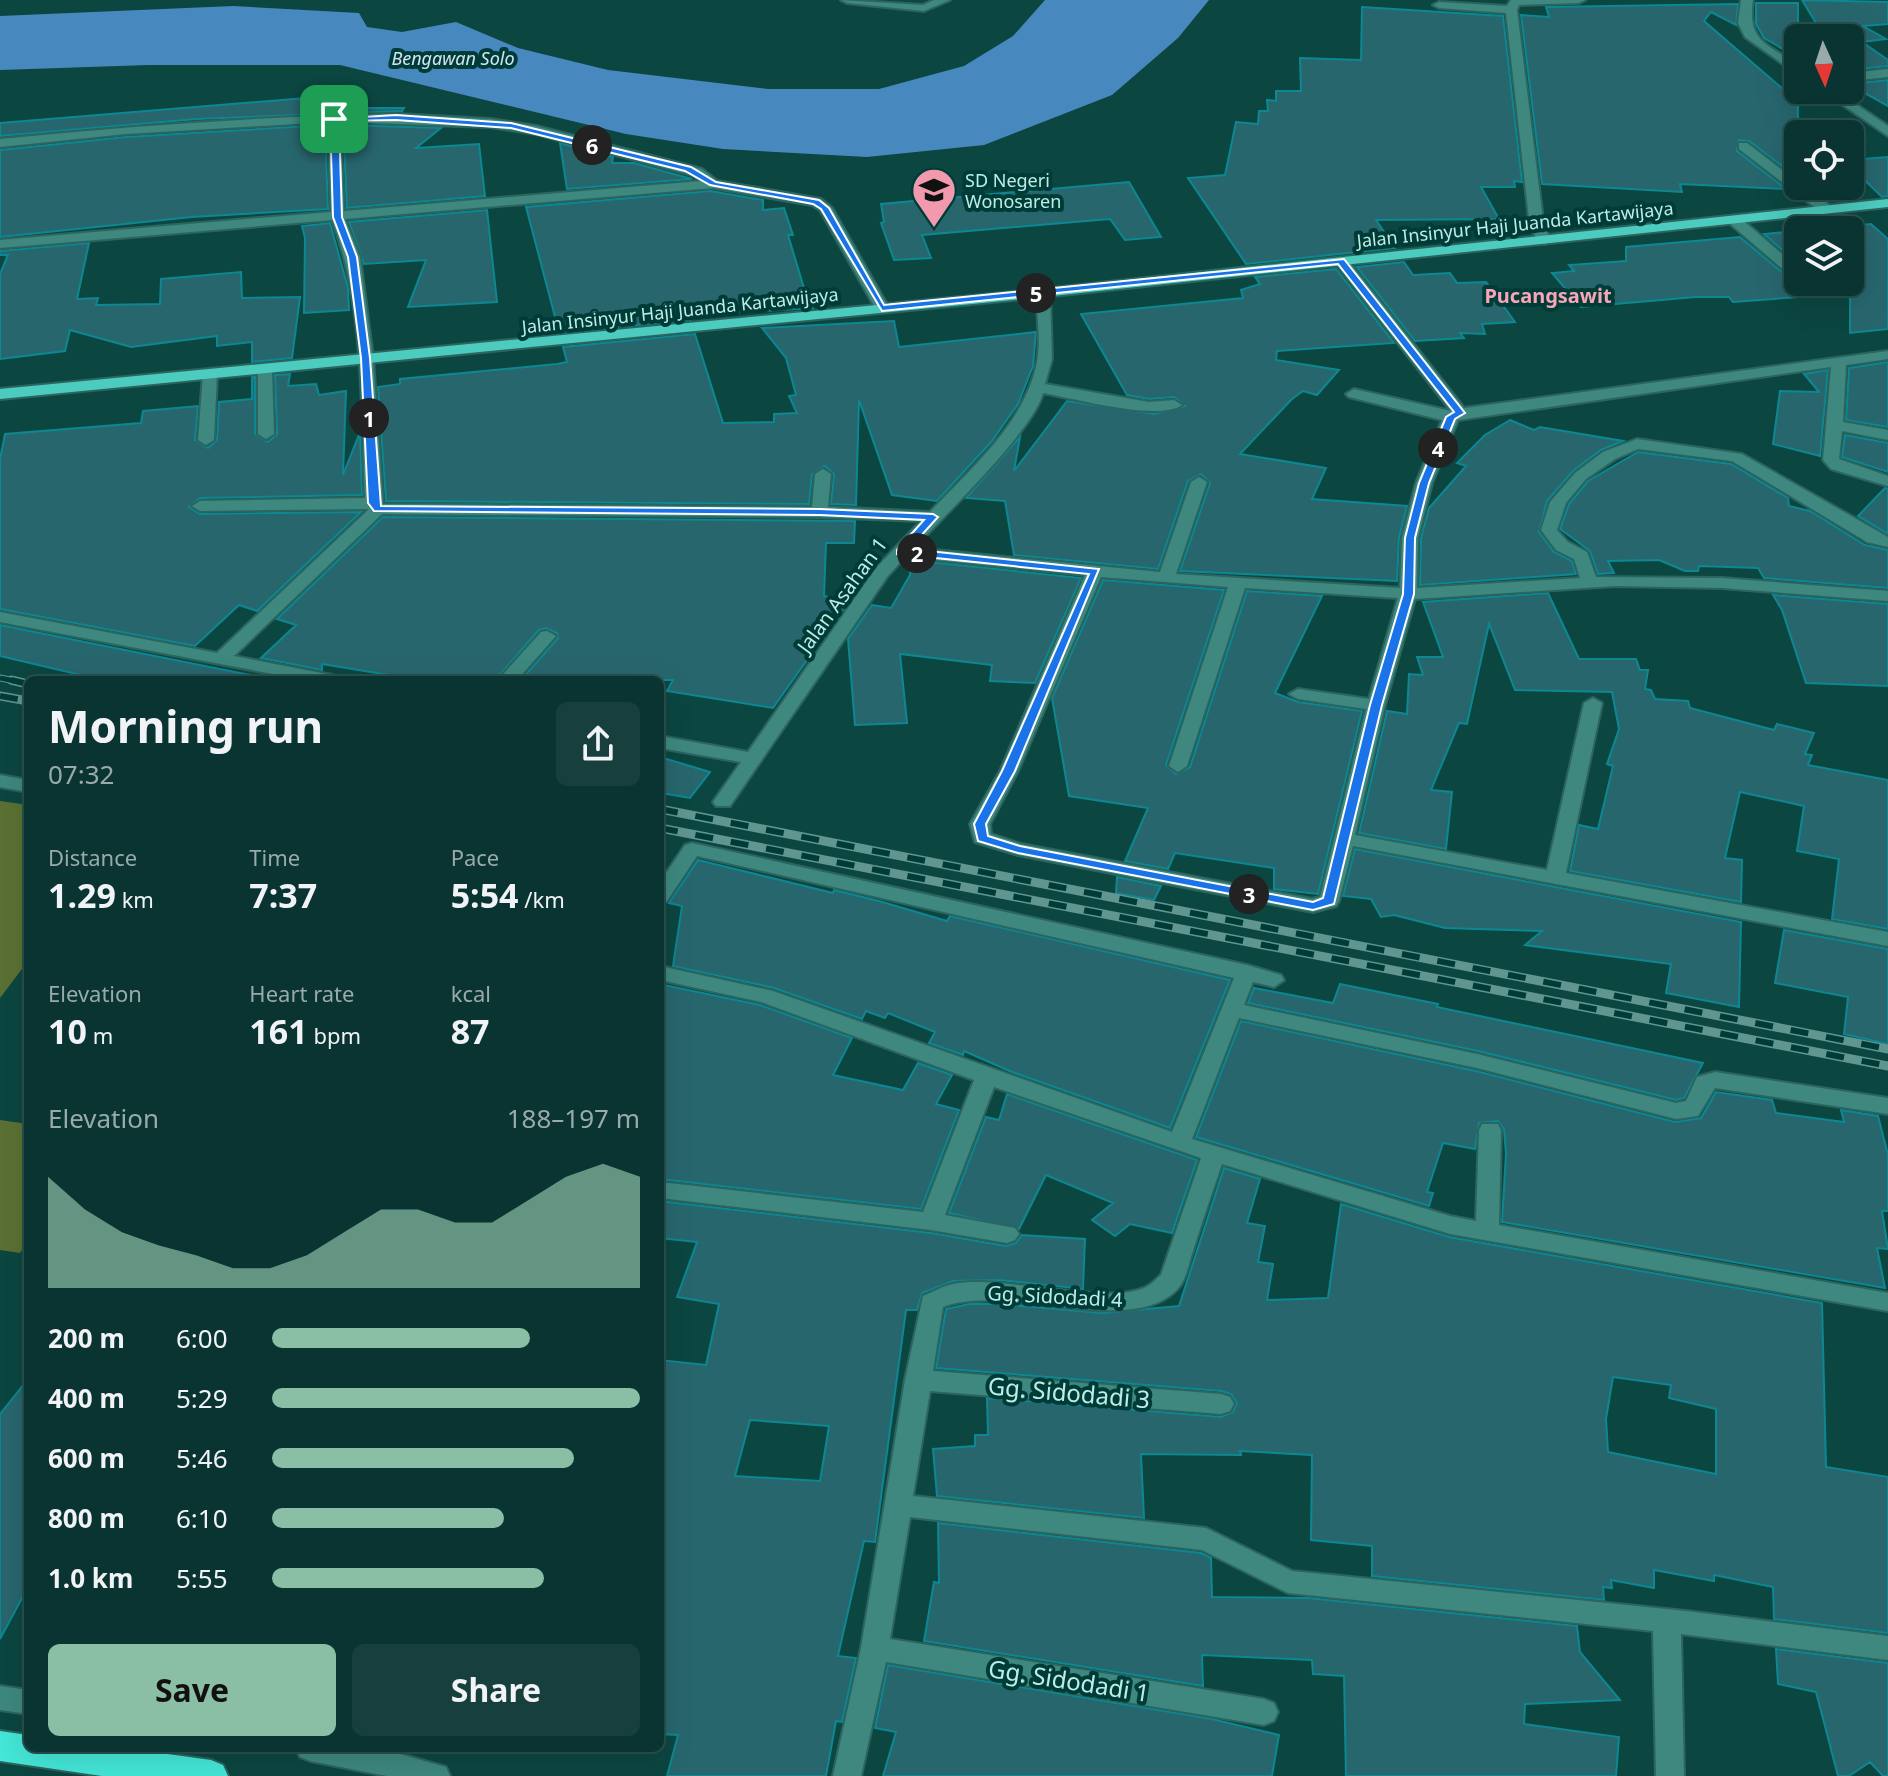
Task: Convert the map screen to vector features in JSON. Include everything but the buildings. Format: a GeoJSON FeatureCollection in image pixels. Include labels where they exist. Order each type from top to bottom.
{"type":"FeatureCollection","features":[{"type":"Feature","properties":{"kind":"highway"},"geometry":{"type":"LineString","coordinates":[[0,1746],[24,1749]]}},
{"type":"Feature","properties":{"kind":"highway"},"geometry":{"type":"LineString","coordinates":[[42,1752],[211,1776]]}},
{"type":"Feature","properties":{"kind":"main road","name":"Jalan Insinyur Haji Juanda Kartawijaya"},"geometry":{"type":"LineString","coordinates":[[0,394],[1043,293],[1888,203]]}},
{"type":"Feature","properties":{"kind":"street"},"geometry":{"type":"LineString","coordinates":[[847,0],[924,8],[944,0]]}},
{"type":"Feature","properties":{"kind":"street"},"geometry":{"type":"LineString","coordinates":[[1545,240],[1537,228],[1511,10],[1515,2],[1579,0]]}},
{"type":"Feature","properties":{"kind":"street"},"geometry":{"type":"LineString","coordinates":[[1750,1],[1744,23],[1749,35],[1784,61]]}},
{"type":"Feature","properties":{"kind":"street"},"geometry":{"type":"LineString","coordinates":[[1439,5],[1511,10]]}},
{"type":"Feature","properties":{"kind":"street"},"geometry":{"type":"LineString","coordinates":[[1864,76],[1888,73]]}},
{"type":"Feature","properties":{"kind":"street"},"geometry":{"type":"LineString","coordinates":[[1847,104],[1888,132]]}},
{"type":"Feature","properties":{"kind":"street"},"geometry":{"type":"LineString","coordinates":[[0,143],[140,129],[396,118],[511,125],[688,169],[713,184]]}},
{"type":"Feature","properties":{"kind":"street"},"geometry":{"type":"LineString","coordinates":[[221,659],[376,506],[366,358],[353,257],[338,217],[334,119]]}},
{"type":"Feature","properties":{"kind":"street"},"geometry":{"type":"LineString","coordinates":[[1743,146],[1827,210]]}},
{"type":"Feature","properties":{"kind":"street"},"geometry":{"type":"LineString","coordinates":[[0,244],[713,184],[798,197],[825,208],[882,308]]}},
{"type":"Feature","properties":{"kind":"street"},"geometry":{"type":"LineString","coordinates":[[1733,219],[1784,263]]}},
{"type":"Feature","properties":{"kind":"street"},"geometry":{"type":"LineString","coordinates":[[1341,261],[1455,415]]}},
{"type":"Feature","properties":{"kind":"street","name":"Jalan Asahan 1"},"geometry":{"type":"LineString","coordinates":[[723,802],[881,573],[985,463],[1026,413],[1040,388],[1046,344],[1043,293]]}},
{"type":"Feature","properties":{"kind":"street"},"geometry":{"type":"LineString","coordinates":[[1354,394],[1455,415],[1888,355]]}},
{"type":"Feature","properties":{"kind":"street"},"geometry":{"type":"LineString","coordinates":[[1839,361],[1833,463],[1888,481]]}},
{"type":"Feature","properties":{"kind":"street"},"geometry":{"type":"LineString","coordinates":[[265,369],[266,434]]}},
{"type":"Feature","properties":{"kind":"street"},"geometry":{"type":"LineString","coordinates":[[206,440],[210,374]]}},
{"type":"Feature","properties":{"kind":"street"},"geometry":{"type":"LineString","coordinates":[[1040,388],[1149,407],[1174,405]]}},
{"type":"Feature","properties":{"kind":"street"},"geometry":{"type":"LineString","coordinates":[[1095,572],[1009,771],[980,824],[982,838],[1018,849],[1313,906],[1329,901],[1376,705],[1408,594],[1410,538],[1424,483],[1455,415]]}},
{"type":"Feature","properties":{"kind":"street"},"geometry":{"type":"LineString","coordinates":[[1835,425],[1888,435]]}},
{"type":"Feature","properties":{"kind":"street"},"geometry":{"type":"LineString","coordinates":[[1590,583],[1581,556],[1562,546],[1549,530],[1549,513],[1583,475],[1626,446],[1637,444],[1736,457],[1873,538],[1888,542]]}},
{"type":"Feature","properties":{"kind":"street"},"geometry":{"type":"LineString","coordinates":[[820,512],[823,474]]}},
{"type":"Feature","properties":{"kind":"street"},"geometry":{"type":"LineString","coordinates":[[1166,578],[1199,482]]}},
{"type":"Feature","properties":{"kind":"street"},"geometry":{"type":"LineString","coordinates":[[200,506],[820,512],[933,517]]}},
{"type":"Feature","properties":{"kind":"street"},"geometry":{"type":"LineString","coordinates":[[901,552],[1166,578],[1408,594],[1590,583],[1722,583],[1888,596]]}},
{"type":"Feature","properties":{"kind":"street"},"geometry":{"type":"LineString","coordinates":[[1178,766],[1238,583]]}},
{"type":"Feature","properties":{"kind":"street"},"geometry":{"type":"LineString","coordinates":[[0,617],[311,676]]}},
{"type":"Feature","properties":{"kind":"street"},"geometry":{"type":"LineString","coordinates":[[511,676],[547,636]]}},
{"type":"Feature","properties":{"kind":"street"},"geometry":{"type":"LineString","coordinates":[[1298,694],[1376,705]]}},
{"type":"Feature","properties":{"kind":"street"},"geometry":{"type":"LineString","coordinates":[[1555,878],[1593,703]]}},
{"type":"Feature","properties":{"kind":"street"},"geometry":{"type":"LineString","coordinates":[[664,743],[753,759]]}},
{"type":"Feature","properties":{"kind":"street"},"geometry":{"type":"LineString","coordinates":[[0,781],[24,785]]}},
{"type":"Feature","properties":{"kind":"street"},"geometry":{"type":"LineString","coordinates":[[1345,839],[1888,939]]}},
{"type":"Feature","properties":{"kind":"street"},"geometry":{"type":"LineString","coordinates":[[664,891],[692,849],[1274,980]]}},
{"type":"Feature","properties":{"kind":"street"},"geometry":{"type":"LineString","coordinates":[[1179,1143],[1247,972]]}},
{"type":"Feature","properties":{"kind":"street"},"geometry":{"type":"LineString","coordinates":[[664,974],[766,996],[1179,1143],[1426,1218],[1888,1302]]}},
{"type":"Feature","properties":{"kind":"street"},"geometry":{"type":"LineString","coordinates":[[1232,1009],[1477,1061],[1676,1111],[1690,1111],[1696,1105],[1702,1086],[1715,1080],[1888,1106]]}},
{"type":"Feature","properties":{"kind":"street"},"geometry":{"type":"LineString","coordinates":[[931,1221],[987,1076]]}},
{"type":"Feature","properties":{"kind":"street"},"geometry":{"type":"LineString","coordinates":[[1487,1230],[1490,1130]]}},
{"type":"Feature","properties":{"kind":"street","name":"Gg. Sidodadi 4"},"geometry":{"type":"LineString","coordinates":[[917,1380],[932,1302],[943,1293],[969,1291],[1104,1301],[1155,1293],[1171,1280],[1214,1154]]}},
{"type":"Feature","properties":{"kind":"street"},"geometry":{"type":"LineString","coordinates":[[664,1190],[931,1221],[1007,1234]]}},
{"type":"Feature","properties":{"kind":"street"},"geometry":{"type":"LineString","coordinates":[[847,1776],[875,1648],[917,1380]]}},
{"type":"Feature","properties":{"kind":"street","name":"Gg. Sidodadi 3"},"geometry":{"type":"LineString","coordinates":[[917,1380],[1221,1404]]}},
{"type":"Feature","properties":{"kind":"street"},"geometry":{"type":"LineString","coordinates":[[897,1505],[1206,1539],[1288,1582],[1888,1648]]}},
{"type":"Feature","properties":{"kind":"street"},"geometry":{"type":"LineString","coordinates":[[1667,1622],[1670,1776]]}},
{"type":"Feature","properties":{"kind":"street","name":"Gg. Sidodadi 1"},"geometry":{"type":"LineString","coordinates":[[875,1648],[1264,1712]]}},
{"type":"Feature","properties":{"kind":"street"},"geometry":{"type":"LineString","coordinates":[[0,1698],[24,1701]]}},
{"type":"Feature","properties":{"kind":"street"},"geometry":{"type":"LineString","coordinates":[[328,1752],[436,1776]]}},
{"type":"Feature","properties":{"kind":"green space"},"geometry":{"type":"Polygon","coordinates":[[[0,801],[24,804],[24,966],[0,998],[0,801]]]}},
{"type":"Feature","properties":{"kind":"green space"},"geometry":{"type":"Polygon","coordinates":[[[0,1120],[24,1123],[24,1247],[20,1253],[0,1250],[0,1120]]]}},
{"type":"Feature","properties":{"kind":"water","name":"Bengawan Solo"},"geometry":{"type":"Polygon","coordinates":[[[1045,0],[1209,0],[1178,38],[1112,95],[984,145],[867,157],[723,149],[626,134],[340,65],[148,65],[0,70],[0,16],[233,6],[359,13],[367,27],[402,32],[456,22],[518,48],[608,70],[768,89],[879,89],[964,66],[1013,36],[1045,0]]]}},
{"type":"Feature","properties":{"kind":"railway"},"geometry":{"type":"LineString","coordinates":[[0,678],[17,681]]}},
{"type":"Feature","properties":{"kind":"railway"},"geometry":{"type":"LineString","coordinates":[[11,680],[17,681]]}},
{"type":"Feature","properties":{"kind":"railway"},"geometry":{"type":"LineString","coordinates":[[17,681],[24,683]]}},
{"type":"Feature","properties":{"kind":"railway"},"geometry":{"type":"LineString","coordinates":[[0,696],[24,700]]}},
{"type":"Feature","properties":{"kind":"railway"},"geometry":{"type":"LineString","coordinates":[[664,810],[1888,1049]]}},
{"type":"Feature","properties":{"kind":"railway"},"geometry":{"type":"LineString","coordinates":[[664,829],[1888,1066]]}},
{"type":"Feature","properties":{"kind":"place","name":"SD Negeri Wonosaren"},"geometry":{"type":"Point","coordinates":[934,229]}},
{"type":"Feature","properties":{"kind":"district","name":"Pucangsawit"},"geometry":{"type":"Point","coordinates":[1548,295]}},
{"type":"Feature","properties":{"kind":"route"},"geometry":{"type":"LineString","coordinates":[[396,118],[511,125],[688,169],[713,184],[816,202],[825,208],[850,257],[882,308],[1341,261],[1460,413],[1451,417],[1424,483],[1410,538],[1408,594],[1376,705],[1329,901],[1313,906],[1018,849],[982,838],[980,824],[1009,771],[1095,572],[901,552],[933,517],[820,512],[378,509],[373,503],[366,358],[353,257],[344,226],[338,217],[334,119],[396,118]]}}]}
